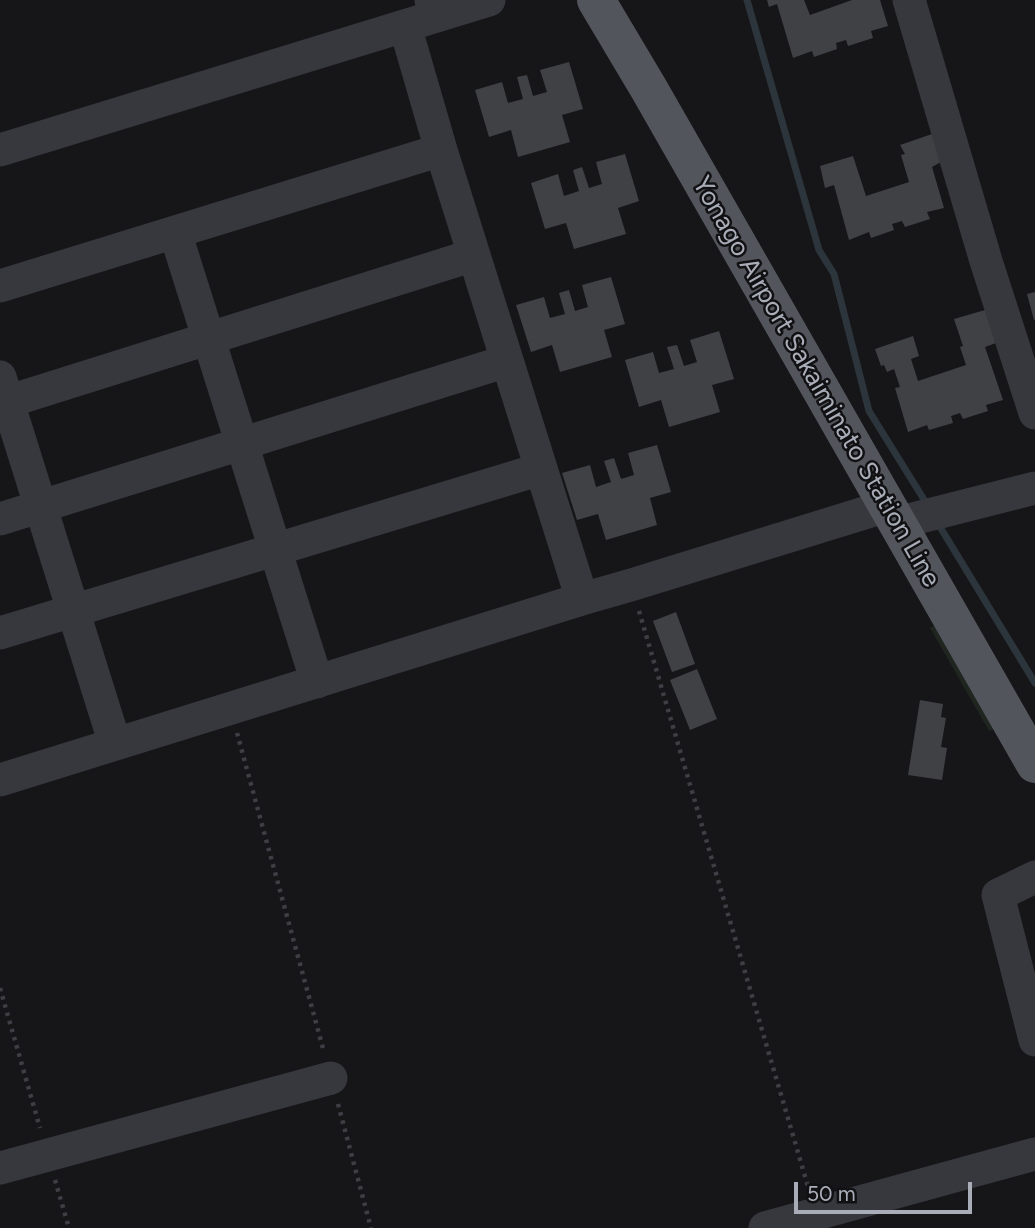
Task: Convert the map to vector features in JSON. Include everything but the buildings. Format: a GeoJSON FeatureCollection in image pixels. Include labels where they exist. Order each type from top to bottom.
{"type":"FeatureCollection","features":[{"type":"Feature","properties":{"kind":"main road","name":"Yonago Airport Sakaiminato Station Line"},"geometry":{"type":"LineString","coordinates":[[596,0],[1035,764]]}},
{"type":"Feature","properties":{"kind":"street"},"geometry":{"type":"LineString","coordinates":[[0,150],[405,26],[435,8],[489,0]]}},
{"type":"Feature","properties":{"kind":"street"},"geometry":{"type":"LineString","coordinates":[[909,0],[986,261],[1035,413]]}},
{"type":"Feature","properties":{"kind":"street"},"geometry":{"type":"LineString","coordinates":[[405,26],[441,150],[582,599]]}},
{"type":"Feature","properties":{"kind":"street"},"geometry":{"type":"LineString","coordinates":[[0,286],[441,150]]}},
{"type":"Feature","properties":{"kind":"street"},"geometry":{"type":"LineString","coordinates":[[175,232],[317,681]]}},
{"type":"Feature","properties":{"kind":"street"},"geometry":{"type":"LineString","coordinates":[[115,744],[2,394],[208,338],[474,255]]}},
{"type":"Feature","properties":{"kind":"street"},"geometry":{"type":"LineString","coordinates":[[0,519],[507,360]]}},
{"type":"Feature","properties":{"kind":"street"},"geometry":{"type":"LineString","coordinates":[[0,633],[541,469]]}},
{"type":"Feature","properties":{"kind":"street"},"geometry":{"type":"LineString","coordinates":[[0,780],[631,585],[892,514],[1035,488]]}},
{"type":"Feature","properties":{"kind":"street"},"geometry":{"type":"LineString","coordinates":[[1035,877],[998,895],[1035,1040]]}},
{"type":"Feature","properties":{"kind":"street"},"geometry":{"type":"LineString","coordinates":[[0,1168],[331,1078]]}},
{"type":"Feature","properties":{"kind":"street"},"geometry":{"type":"LineString","coordinates":[[765,1228],[1035,1154]]}},
{"type":"Feature","properties":{"kind":"path"},"geometry":{"type":"LineString","coordinates":[[631,585],[816,1214]]}},
{"type":"Feature","properties":{"kind":"path"},"geometry":{"type":"LineString","coordinates":[[230,708],[371,1228]]}},
{"type":"Feature","properties":{"kind":"path"},"geometry":{"type":"LineString","coordinates":[[0,988],[69,1228]]}},
{"type":"Feature","properties":{"kind":"shaded area"},"geometry":{"type":"Polygon","coordinates":[[[935,625],[994,729],[989,731],[930,628],[935,625]]]}},
{"type":"Feature","properties":{"kind":"waterway"},"geometry":{"type":"LineString","coordinates":[[747,0],[819,250],[834,274],[869,411],[928,506]]}},
{"type":"Feature","properties":{"kind":"waterway"},"geometry":{"type":"LineString","coordinates":[[937,522],[1035,683]]}}]}
